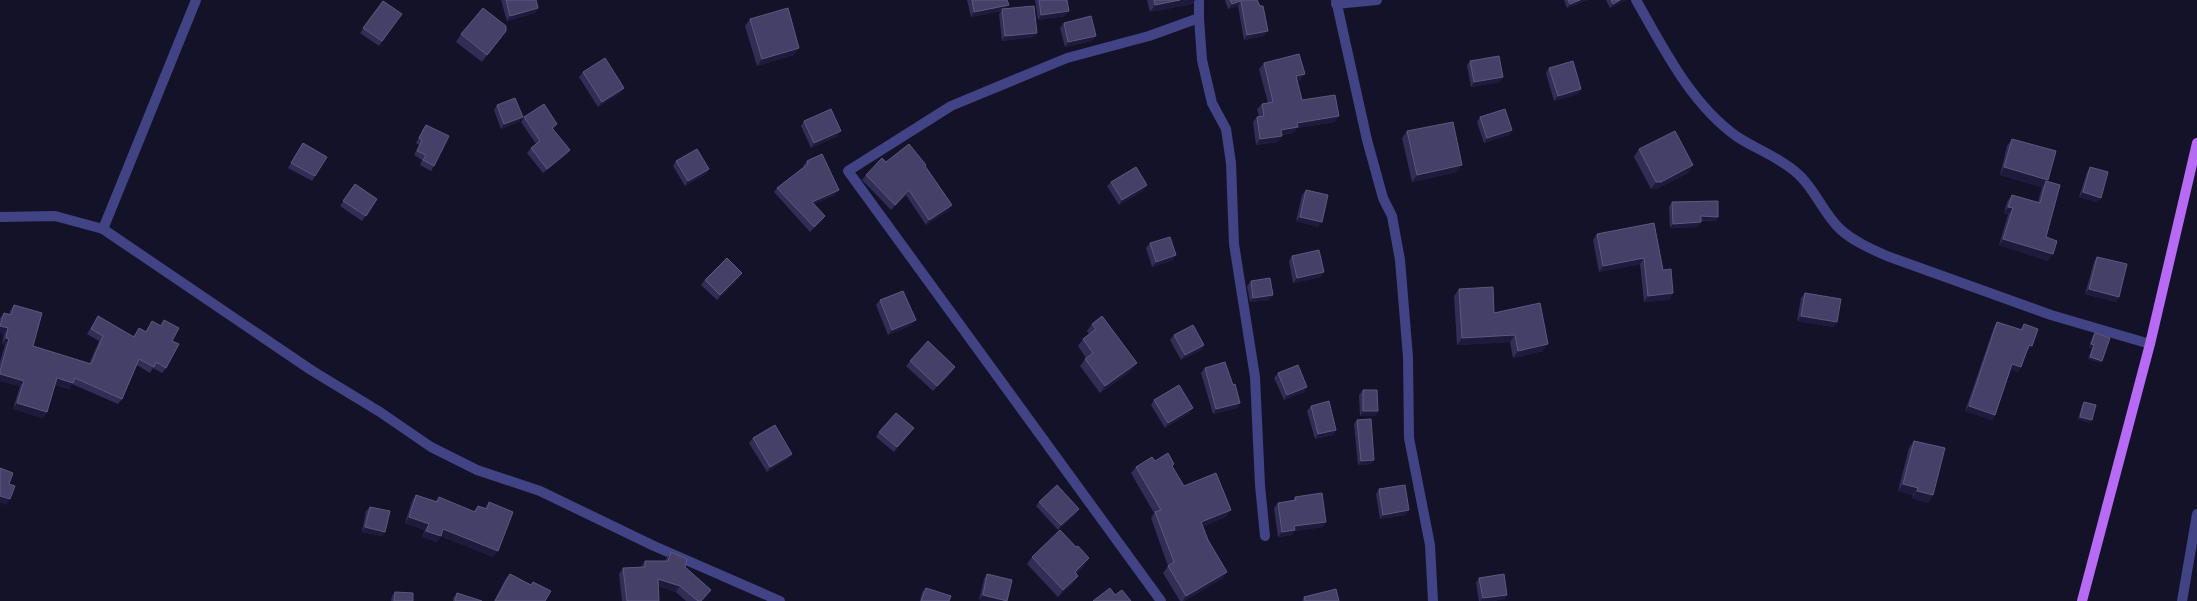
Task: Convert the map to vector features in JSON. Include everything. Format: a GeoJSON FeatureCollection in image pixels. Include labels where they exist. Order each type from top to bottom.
{"type":"FeatureCollection","features":[{"type":"Feature","properties":{"kind":"main road"},"geometry":{"type":"LineString","coordinates":[[2082,601],[2150,344],[2197,143]]}},
{"type":"Feature","properties":{"kind":"street"},"geometry":{"type":"LineString","coordinates":[[103,229],[196,0]]}},
{"type":"Feature","properties":{"kind":"street"},"geometry":{"type":"LineString","coordinates":[[1199,0],[1202,60],[1212,103],[1226,129],[1231,163],[1234,244],[1255,377],[1260,485],[1265,536]]}},
{"type":"Feature","properties":{"kind":"street"},"geometry":{"type":"LineString","coordinates":[[1377,0],[1336,2],[1367,140],[1383,198],[1392,216],[1400,260],[1408,357],[1409,438],[1430,545],[1433,601]]}},
{"type":"Feature","properties":{"kind":"street"},"geometry":{"type":"LineString","coordinates":[[1636,0],[1684,80],[1715,117],[1736,136],[1785,162],[1804,180],[1840,229],[1861,244],[1887,256],[2051,315],[2150,344]]}},
{"type":"Feature","properties":{"kind":"street"},"geometry":{"type":"LineString","coordinates":[[1161,601],[848,171],[951,106],[1067,58],[1150,36],[1199,18]]}},
{"type":"Feature","properties":{"kind":"street"},"geometry":{"type":"LineString","coordinates":[[0,217],[55,216],[103,229],[311,370],[380,412],[431,447],[477,470],[540,491],[654,546],[780,601]]}},
{"type":"Feature","properties":{"kind":"street"},"geometry":{"type":"LineString","coordinates":[[2182,601],[2197,518]]}},
{"type":"Feature","properties":{"kind":"building"},"geometry":{"type":"Polygon","coordinates":[[[506,0],[536,0],[538,8],[510,16],[506,0]]]}},
{"type":"Feature","properties":{"kind":"building"},"geometry":{"type":"Polygon","coordinates":[[[972,0],[1007,0],[1009,5],[974,12],[972,0]]]}},
{"type":"Feature","properties":{"kind":"building"},"geometry":{"type":"Polygon","coordinates":[[[1039,0],[1067,0],[1069,11],[1041,15],[1039,0]]]}},
{"type":"Feature","properties":{"kind":"building"},"geometry":{"type":"Polygon","coordinates":[[[1154,0],[1180,0],[1155,5],[1154,0]]]}},
{"type":"Feature","properties":{"kind":"building"},"geometry":{"type":"Polygon","coordinates":[[[1230,0],[1257,0],[1260,6],[1263,6],[1268,31],[1247,35],[1241,1],[1232,4],[1230,0]]]}},
{"type":"Feature","properties":{"kind":"building"},"geometry":{"type":"Polygon","coordinates":[[[1568,0],[1580,0],[1570,4],[1568,0]]]}},
{"type":"Feature","properties":{"kind":"building"},"geometry":{"type":"Polygon","coordinates":[[[1611,0],[1620,0],[1613,4],[1611,0]]]}},
{"type":"Feature","properties":{"kind":"building"},"geometry":{"type":"Polygon","coordinates":[[[383,1],[402,14],[382,41],[363,28],[383,1]]]}},
{"type":"Feature","properties":{"kind":"building"},"geometry":{"type":"Polygon","coordinates":[[[1034,6],[1037,33],[1005,36],[1002,9],[1034,6]]]}},
{"type":"Feature","properties":{"kind":"building"},"geometry":{"type":"Polygon","coordinates":[[[483,8],[506,26],[506,31],[487,55],[461,34],[483,8]]]}},
{"type":"Feature","properties":{"kind":"building"},"geometry":{"type":"Polygon","coordinates":[[[788,8],[799,48],[762,59],[750,19],[788,8]]]}},
{"type":"Feature","properties":{"kind":"building"},"geometry":{"type":"Polygon","coordinates":[[[1091,16],[1096,36],[1068,42],[1064,23],[1091,16]]]}},
{"type":"Feature","properties":{"kind":"building"},"geometry":{"type":"Polygon","coordinates":[[[1299,54],[1305,74],[1296,76],[1302,100],[1335,95],[1339,116],[1297,123],[1298,127],[1281,130],[1282,136],[1260,139],[1257,117],[1264,116],[1262,104],[1273,102],[1264,63],[1299,54]]]}},
{"type":"Feature","properties":{"kind":"building"},"geometry":{"type":"Polygon","coordinates":[[[1499,56],[1503,77],[1474,82],[1470,61],[1499,56]]]}},
{"type":"Feature","properties":{"kind":"building"},"geometry":{"type":"Polygon","coordinates":[[[605,58],[624,88],[602,102],[583,72],[605,58]]]}},
{"type":"Feature","properties":{"kind":"building"},"geometry":{"type":"Polygon","coordinates":[[[1573,61],[1581,89],[1558,96],[1549,68],[1573,61]]]}},
{"type":"Feature","properties":{"kind":"building"},"geometry":{"type":"Polygon","coordinates":[[[515,98],[523,117],[504,124],[497,105],[515,98]]]}},
{"type":"Feature","properties":{"kind":"building"},"geometry":{"type":"Polygon","coordinates":[[[544,104],[557,124],[552,128],[570,150],[547,169],[531,148],[540,141],[524,117],[544,104]]]}},
{"type":"Feature","properties":{"kind":"building"},"geometry":{"type":"Polygon","coordinates":[[[831,109],[841,131],[814,143],[804,121],[831,109]]]}},
{"type":"Feature","properties":{"kind":"building"},"geometry":{"type":"Polygon","coordinates":[[[1505,109],[1512,130],[1487,138],[1480,117],[1505,109]]]}},
{"type":"Feature","properties":{"kind":"building"},"geometry":{"type":"Polygon","coordinates":[[[1453,122],[1462,165],[1417,175],[1407,131],[1453,122]]]}},
{"type":"Feature","properties":{"kind":"building"},"geometry":{"type":"Polygon","coordinates":[[[426,125],[449,136],[434,166],[423,160],[426,155],[417,151],[422,140],[419,138],[426,125]]]}},
{"type":"Feature","properties":{"kind":"building"},"geometry":{"type":"Polygon","coordinates":[[[1675,131],[1693,165],[1661,182],[1656,182],[1639,149],[1675,131]]]}},
{"type":"Feature","properties":{"kind":"building"},"geometry":{"type":"Polygon","coordinates":[[[2012,139],[2056,151],[2048,180],[2004,167],[2012,139]]]}},
{"type":"Feature","properties":{"kind":"building"},"geometry":{"type":"Polygon","coordinates":[[[303,143],[327,157],[315,176],[291,163],[303,143]]]}},
{"type":"Feature","properties":{"kind":"building"},"geometry":{"type":"Polygon","coordinates":[[[909,144],[926,165],[925,166],[952,205],[929,220],[909,190],[895,205],[866,175],[882,158],[886,162],[909,144]]]}},
{"type":"Feature","properties":{"kind":"building"},"geometry":{"type":"Polygon","coordinates":[[[697,149],[709,169],[688,181],[676,161],[697,149]]]}},
{"type":"Feature","properties":{"kind":"building"},"geometry":{"type":"Polygon","coordinates":[[[822,154],[839,190],[812,202],[825,216],[814,227],[777,188],[808,164],[807,161],[822,154]]]}},
{"type":"Feature","properties":{"kind":"building"},"geometry":{"type":"Polygon","coordinates":[[[1136,167],[1147,185],[1122,200],[1111,182],[1136,167]]]}},
{"type":"Feature","properties":{"kind":"building"},"geometry":{"type":"Polygon","coordinates":[[[2090,167],[2108,172],[2101,198],[2083,192],[2090,167]]]}},
{"type":"Feature","properties":{"kind":"building"},"geometry":{"type":"Polygon","coordinates":[[[2046,181],[2060,185],[2046,237],[2057,241],[2053,254],[2003,239],[2013,208],[2008,207],[2012,195],[2040,203],[2046,181]]]}},
{"type":"Feature","properties":{"kind":"building"},"geometry":{"type":"Polygon","coordinates":[[[355,184],[377,199],[366,216],[343,201],[355,184]]]}},
{"type":"Feature","properties":{"kind":"building"},"geometry":{"type":"Polygon","coordinates":[[[1306,190],[1328,195],[1322,222],[1300,217],[1306,190]]]}},
{"type":"Feature","properties":{"kind":"building"},"geometry":{"type":"Polygon","coordinates":[[[1718,201],[1718,217],[1701,216],[1701,222],[1673,224],[1672,202],[1718,201]]]}},
{"type":"Feature","properties":{"kind":"building"},"geometry":{"type":"Polygon","coordinates":[[[1654,223],[1663,270],[1671,269],[1673,293],[1648,296],[1644,258],[1603,266],[1597,234],[1654,223]]]}},
{"type":"Feature","properties":{"kind":"building"},"geometry":{"type":"Polygon","coordinates":[[[1170,237],[1176,255],[1156,262],[1150,243],[1170,237]]]}},
{"type":"Feature","properties":{"kind":"building"},"geometry":{"type":"Polygon","coordinates":[[[1319,250],[1324,272],[1297,278],[1292,256],[1319,250]]]}},
{"type":"Feature","properties":{"kind":"building"},"geometry":{"type":"Polygon","coordinates":[[[2097,257],[2127,264],[2119,297],[2089,289],[2097,257]]]}},
{"type":"Feature","properties":{"kind":"building"},"geometry":{"type":"Polygon","coordinates":[[[727,258],[742,273],[720,295],[705,280],[727,258]]]}},
{"type":"Feature","properties":{"kind":"building"},"geometry":{"type":"Polygon","coordinates":[[[1270,278],[1273,295],[1253,298],[1251,281],[1270,278]]]}},
{"type":"Feature","properties":{"kind":"building"},"geometry":{"type":"Polygon","coordinates":[[[1493,287],[1494,313],[1540,303],[1548,344],[1518,351],[1515,335],[1462,338],[1459,289],[1493,287]]]}},
{"type":"Feature","properties":{"kind":"building"},"geometry":{"type":"Polygon","coordinates":[[[903,291],[916,320],[892,330],[880,300],[903,291]]]}},
{"type":"Feature","properties":{"kind":"building"},"geometry":{"type":"Polygon","coordinates":[[[1805,293],[1841,299],[1837,322],[1801,316],[1805,293]]]}},
{"type":"Feature","properties":{"kind":"building"},"geometry":{"type":"Polygon","coordinates":[[[14,305],[42,313],[33,346],[91,364],[103,336],[91,329],[98,316],[134,337],[139,328],[146,332],[152,321],[161,326],[164,320],[179,328],[172,341],[179,344],[166,368],[156,362],[154,367],[139,359],[122,399],[75,378],[73,383],[57,378],[47,412],[17,403],[24,381],[0,374],[9,339],[6,338],[8,328],[0,326],[4,313],[11,315],[14,305]]]}},
{"type":"Feature","properties":{"kind":"building"},"geometry":{"type":"Polygon","coordinates":[[[1102,316],[1137,363],[1105,386],[1085,359],[1093,353],[1083,339],[1096,329],[1092,324],[1102,316]]]}},
{"type":"Feature","properties":{"kind":"building"},"geometry":{"type":"Polygon","coordinates":[[[1997,322],[2022,330],[2024,324],[2038,329],[2032,346],[2029,345],[2021,367],[2012,364],[1995,415],[1969,406],[1997,322]]]}},
{"type":"Feature","properties":{"kind":"building"},"geometry":{"type":"Polygon","coordinates":[[[1193,325],[1204,345],[1185,355],[1174,335],[1193,325]]]}},
{"type":"Feature","properties":{"kind":"building"},"geometry":{"type":"Polygon","coordinates":[[[2095,333],[2110,338],[2102,361],[2090,357],[2094,345],[2091,344],[2095,333]]]}},
{"type":"Feature","properties":{"kind":"building"},"geometry":{"type":"Polygon","coordinates":[[[928,341],[955,367],[937,386],[910,361],[928,341]]]}},
{"type":"Feature","properties":{"kind":"building"},"geometry":{"type":"Polygon","coordinates":[[[1225,362],[1233,385],[1235,384],[1240,403],[1216,409],[1205,368],[1225,362]]]}},
{"type":"Feature","properties":{"kind":"building"},"geometry":{"type":"Polygon","coordinates":[[[1298,365],[1307,387],[1287,395],[1278,373],[1298,365]]]}},
{"type":"Feature","properties":{"kind":"building"},"geometry":{"type":"Polygon","coordinates":[[[1179,385],[1193,408],[1168,423],[1154,400],[1179,385]]]}},
{"type":"Feature","properties":{"kind":"building"},"geometry":{"type":"Polygon","coordinates":[[[1363,390],[1377,390],[1378,411],[1363,411],[1363,390]]]}},
{"type":"Feature","properties":{"kind":"building"},"geometry":{"type":"Polygon","coordinates":[[[1329,401],[1336,430],[1318,434],[1311,406],[1329,401]]]}},
{"type":"Feature","properties":{"kind":"building"},"geometry":{"type":"Polygon","coordinates":[[[2084,402],[2096,405],[2092,420],[2080,417],[2084,402]]]}},
{"type":"Feature","properties":{"kind":"building"},"geometry":{"type":"Polygon","coordinates":[[[896,413],[914,428],[897,447],[879,432],[896,413]]]}},
{"type":"Feature","properties":{"kind":"building"},"geometry":{"type":"Polygon","coordinates":[[[1371,419],[1374,460],[1361,461],[1357,420],[1371,419]]]}},
{"type":"Feature","properties":{"kind":"building"},"geometry":{"type":"Polygon","coordinates":[[[775,425],[792,454],[770,467],[753,438],[775,425]]]}},
{"type":"Feature","properties":{"kind":"building"},"geometry":{"type":"Polygon","coordinates":[[[1914,441],[1945,448],[1933,495],[1917,491],[1918,488],[1903,484],[1914,441]]]}},
{"type":"Feature","properties":{"kind":"building"},"geometry":{"type":"Polygon","coordinates":[[[1168,453],[1174,464],[1172,466],[1184,486],[1216,473],[1231,510],[1201,522],[1208,540],[1227,572],[1186,596],[1168,566],[1174,562],[1155,512],[1161,510],[1136,467],[1152,457],[1155,461],[1168,453]]]}},
{"type":"Feature","properties":{"kind":"building"},"geometry":{"type":"Polygon","coordinates":[[[0,468],[13,473],[9,484],[15,486],[10,499],[0,496],[0,468]]]}},
{"type":"Feature","properties":{"kind":"building"},"geometry":{"type":"Polygon","coordinates":[[[1057,485],[1079,509],[1061,525],[1039,502],[1057,485]]]}},
{"type":"Feature","properties":{"kind":"building"},"geometry":{"type":"Polygon","coordinates":[[[1405,485],[1409,510],[1383,515],[1379,489],[1405,485]]]}},
{"type":"Feature","properties":{"kind":"building"},"geometry":{"type":"Polygon","coordinates":[[[1322,493],[1326,522],[1294,526],[1295,530],[1282,532],[1278,503],[1296,500],[1295,497],[1322,493]]]}},
{"type":"Feature","properties":{"kind":"building"},"geometry":{"type":"Polygon","coordinates":[[[416,495],[437,502],[439,497],[475,512],[478,506],[487,509],[489,502],[513,512],[498,551],[443,529],[441,536],[426,531],[429,524],[409,517],[416,495]]]}},
{"type":"Feature","properties":{"kind":"building"},"geometry":{"type":"Polygon","coordinates":[[[370,507],[390,511],[385,532],[365,527],[370,507]]]}},
{"type":"Feature","properties":{"kind":"building"},"geometry":{"type":"Polygon","coordinates":[[[1060,530],[1089,558],[1075,572],[1078,576],[1063,590],[1032,557],[1060,530]]]}},
{"type":"Feature","properties":{"kind":"building"},"geometry":{"type":"Polygon","coordinates":[[[671,552],[687,559],[685,567],[711,590],[701,601],[698,601],[680,586],[658,579],[659,601],[627,601],[623,568],[645,567],[645,561],[668,561],[671,552]]]}},
{"type":"Feature","properties":{"kind":"building"},"geometry":{"type":"Polygon","coordinates":[[[510,574],[531,585],[533,582],[551,591],[545,601],[495,601],[510,574]]]}},
{"type":"Feature","properties":{"kind":"building"},"geometry":{"type":"Polygon","coordinates":[[[987,574],[1012,580],[1007,601],[983,595],[987,574]]]}},
{"type":"Feature","properties":{"kind":"building"},"geometry":{"type":"Polygon","coordinates":[[[1504,574],[1507,595],[1483,598],[1479,578],[1504,574]]]}},
{"type":"Feature","properties":{"kind":"building"},"geometry":{"type":"Polygon","coordinates":[[[926,588],[951,596],[949,601],[921,601],[926,588]]]}},
{"type":"Feature","properties":{"kind":"building"},"geometry":{"type":"Polygon","coordinates":[[[1110,588],[1115,595],[1122,590],[1131,601],[1093,601],[1110,588]]]}},
{"type":"Feature","properties":{"kind":"building"},"geometry":{"type":"Polygon","coordinates":[[[1336,589],[1339,601],[1305,601],[1304,597],[1336,589]]]}},
{"type":"Feature","properties":{"kind":"building"},"geometry":{"type":"Polygon","coordinates":[[[395,592],[413,593],[413,601],[394,601],[395,592]]]}},
{"type":"Feature","properties":{"kind":"building"},"geometry":{"type":"Polygon","coordinates":[[[457,593],[482,601],[455,601],[457,593]]]}}]}
